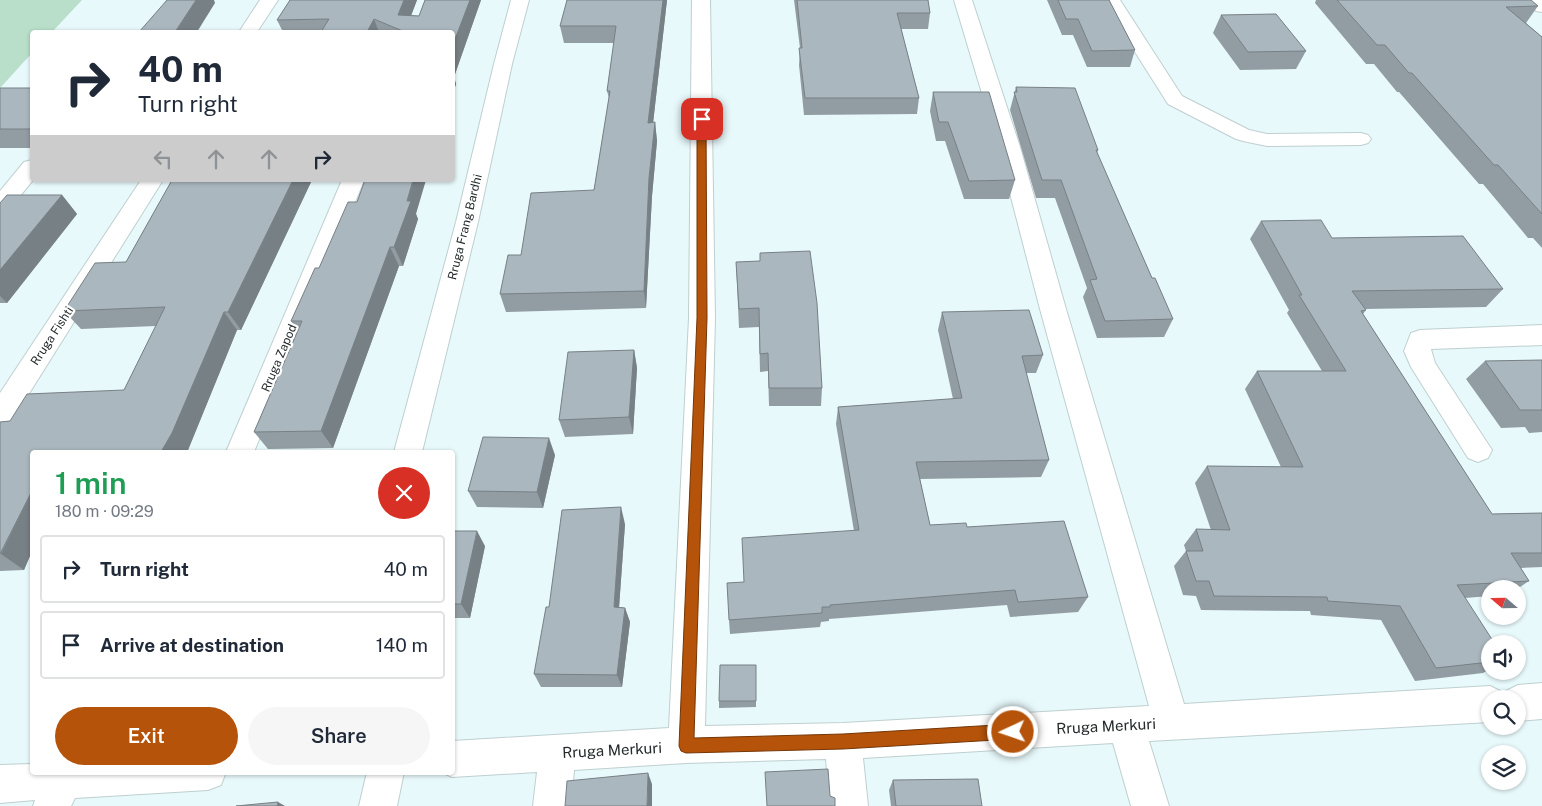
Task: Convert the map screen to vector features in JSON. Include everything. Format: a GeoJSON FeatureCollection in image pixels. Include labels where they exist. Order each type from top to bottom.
{"type":"FeatureCollection","features":[{"type":"Feature","properties":{"kind":"street"},"geometry":{"type":"LineString","coordinates":[[249,30],[269,0]]}},
{"type":"Feature","properties":{"kind":"street","name":"Rruga Frang Bardhi"},"geometry":{"type":"LineString","coordinates":[[409,450],[468,222],[503,64],[520,0]]}},
{"type":"Feature","properties":{"kind":"street"},"geometry":{"type":"LineString","coordinates":[[686,746],[702,318],[701,0]]}},
{"type":"Feature","properties":{"kind":"street"},"geometry":{"type":"LineString","coordinates":[[963,0],[1009,148],[1055,318],[1172,723]]}},
{"type":"Feature","properties":{"kind":"street"},"geometry":{"type":"LineString","coordinates":[[1111,0],[1175,100],[1243,135],[1267,140],[1361,139]]}},
{"type":"Feature","properties":{"kind":"street"},"geometry":{"type":"LineString","coordinates":[[1534,0],[1542,6]]}},
{"type":"Feature","properties":{"kind":"street"},"geometry":{"type":"LineString","coordinates":[[0,206],[30,169]]}},
{"type":"Feature","properties":{"kind":"street","name":"Rruga Fishti"},"geometry":{"type":"LineString","coordinates":[[0,416],[151,182]]}},
{"type":"Feature","properties":{"kind":"street","name":"Rruga Zapod"},"geometry":{"type":"LineString","coordinates":[[241,450],[351,182]]}},
{"type":"Feature","properties":{"kind":"street"},"geometry":{"type":"LineString","coordinates":[[1478,450],[1424,367],[1417,351],[1420,340],[1542,334]]}},
{"type":"Feature","properties":{"kind":"street"},"geometry":{"type":"LineString","coordinates":[[1526,702],[1542,701]]}},
{"type":"Feature","properties":{"kind":"street","name":"Rruga Merkuri"},"geometry":{"type":"LineString","coordinates":[[455,758],[686,746],[843,742],[1481,705]]}},
{"type":"Feature","properties":{"kind":"street"},"geometry":{"type":"LineString","coordinates":[[1126,725],[1150,806]]}},
{"type":"Feature","properties":{"kind":"street"},"geometry":{"type":"LineString","coordinates":[[843,742],[849,806]]}},
{"type":"Feature","properties":{"kind":"street"},"geometry":{"type":"LineString","coordinates":[[552,806],[557,753]]}},
{"type":"Feature","properties":{"kind":"street"},"geometry":{"type":"LineString","coordinates":[[0,784],[58,793],[116,775]]}},
{"type":"Feature","properties":{"kind":"street"},"geometry":{"type":"LineString","coordinates":[[378,806],[385,775]]}},
{"type":"Feature","properties":{"kind":"green space"},"geometry":{"type":"Polygon","coordinates":[[[0,0],[82,0],[54,30],[30,30],[30,55],[0,88],[0,0]]]}},
{"type":"Feature","properties":{"kind":"building"},"geometry":{"type":"Polygon","coordinates":[[[167,0],[196,0],[176,30],[141,30],[167,0]]]}},
{"type":"Feature","properties":{"kind":"building"},"geometry":{"type":"Polygon","coordinates":[[[290,0],[404,0],[398,15],[419,16],[425,0],[470,0],[455,39],[455,30],[400,30],[374,19],[368,30],[322,30],[329,19],[277,20],[290,0]]]}},
{"type":"Feature","properties":{"kind":"building"},"geometry":{"type":"Polygon","coordinates":[[[567,0],[663,0],[648,123],[655,122],[649,178],[644,291],[500,294],[508,255],[521,255],[531,193],[594,190],[610,91],[607,91],[616,26],[560,26],[567,0]]]}},
{"type":"Feature","properties":{"kind":"building"},"geometry":{"type":"Polygon","coordinates":[[[797,0],[928,0],[930,13],[897,13],[919,98],[805,98],[799,48],[802,48],[797,0]]]}},
{"type":"Feature","properties":{"kind":"building"},"geometry":{"type":"Polygon","coordinates":[[[1058,0],[1109,0],[1135,50],[1092,51],[1078,19],[1066,19],[1058,0]]]}},
{"type":"Feature","properties":{"kind":"building"},"geometry":{"type":"Polygon","coordinates":[[[1337,0],[1531,0],[1538,6],[1506,7],[1542,37],[1542,214],[1498,165],[1494,165],[1412,73],[1409,73],[1385,45],[1377,45],[1337,0]]]}},
{"type":"Feature","properties":{"kind":"building"},"geometry":{"type":"Polygon","coordinates":[[[1276,14],[1306,51],[1248,52],[1221,15],[1276,14]]]}},
{"type":"Feature","properties":{"kind":"building"},"geometry":{"type":"Polygon","coordinates":[[[1016,87],[1075,88],[1098,150],[1096,150],[1152,278],[1155,278],[1173,319],[1105,321],[1090,280],[1097,279],[1061,180],[1042,180],[1014,92],[1017,92],[1016,87]]]}},
{"type":"Feature","properties":{"kind":"building"},"geometry":{"type":"Polygon","coordinates":[[[0,88],[30,88],[30,129],[0,129],[0,88]]]}},
{"type":"Feature","properties":{"kind":"building"},"geometry":{"type":"Polygon","coordinates":[[[933,92],[989,92],[1015,180],[969,181],[948,122],[939,122],[933,92]]]}},
{"type":"Feature","properties":{"kind":"building"},"geometry":{"type":"Polygon","coordinates":[[[171,182],[292,182],[228,312],[224,312],[172,433],[162,450],[30,450],[30,495],[0,554],[0,422],[10,421],[27,394],[124,390],[165,307],[64,311],[95,263],[126,262],[171,182]]]}},
{"type":"Feature","properties":{"kind":"building"},"geometry":{"type":"Polygon","coordinates":[[[364,182],[412,182],[407,201],[411,201],[394,247],[390,247],[321,431],[254,432],[302,321],[291,321],[315,268],[319,268],[348,202],[357,202],[364,182]]]}},
{"type":"Feature","properties":{"kind":"building"},"geometry":{"type":"Polygon","coordinates":[[[7,195],[62,195],[0,270],[0,203],[7,195]]]}},
{"type":"Feature","properties":{"kind":"building"},"geometry":{"type":"Polygon","coordinates":[[[1321,220],[1332,238],[1463,236],[1503,289],[1352,291],[1366,310],[1361,311],[1492,514],[1542,513],[1542,553],[1511,553],[1529,581],[1481,580],[1481,584],[1457,585],[1489,635],[1481,635],[1481,663],[1436,668],[1400,606],[1328,601],[1327,597],[1214,596],[1209,581],[1196,581],[1186,551],[1203,551],[1196,529],[1230,530],[1207,466],[1303,467],[1257,371],[1346,371],[1299,295],[1302,295],[1261,221],[1321,220]]]}},
{"type":"Feature","properties":{"kind":"building"},"geometry":{"type":"Polygon","coordinates":[[[810,251],[817,303],[822,388],[769,388],[768,353],[760,354],[759,308],[739,309],[736,262],[760,261],[760,253],[810,251]]]}},
{"type":"Feature","properties":{"kind":"building"},"geometry":{"type":"Polygon","coordinates":[[[1029,310],[1043,355],[1022,356],[1049,460],[916,462],[930,525],[966,523],[967,527],[1064,521],[1088,597],[1018,602],[1015,590],[830,605],[830,607],[822,607],[822,613],[729,620],[727,583],[744,582],[742,538],[859,530],[838,407],[962,398],[942,312],[1029,310]]]}},
{"type":"Feature","properties":{"kind":"building"},"geometry":{"type":"Polygon","coordinates":[[[634,350],[629,417],[559,420],[568,352],[634,350]]]}},
{"type":"Feature","properties":{"kind":"building"},"geometry":{"type":"Polygon","coordinates":[[[1542,360],[1542,410],[1520,410],[1485,361],[1542,360]]]}},
{"type":"Feature","properties":{"kind":"building"},"geometry":{"type":"Polygon","coordinates":[[[483,437],[549,438],[537,492],[468,491],[483,437]]]}},
{"type":"Feature","properties":{"kind":"building"},"geometry":{"type":"Polygon","coordinates":[[[621,507],[614,607],[625,608],[617,675],[534,674],[546,607],[549,607],[562,510],[621,507]]]}},
{"type":"Feature","properties":{"kind":"building"},"geometry":{"type":"Polygon","coordinates":[[[455,531],[477,531],[461,604],[455,604],[455,531]]]}},
{"type":"Feature","properties":{"kind":"building"},"geometry":{"type":"Polygon","coordinates":[[[720,665],[756,665],[756,701],[719,701],[720,665]]]}},
{"type":"Feature","properties":{"kind":"building"},"geometry":{"type":"Polygon","coordinates":[[[828,769],[830,796],[835,798],[835,806],[767,806],[765,772],[828,769]]]}},
{"type":"Feature","properties":{"kind":"building"},"geometry":{"type":"Polygon","coordinates":[[[648,773],[647,806],[565,806],[567,781],[648,773]]]}},
{"type":"Feature","properties":{"kind":"building"},"geometry":{"type":"Polygon","coordinates":[[[978,779],[982,806],[896,806],[893,780],[978,779]]]}},
{"type":"Feature","properties":{"kind":"building"},"geometry":{"type":"Polygon","coordinates":[[[278,802],[277,806],[236,806],[278,802]]]}},
{"type":"Feature","properties":{"kind":"route"},"geometry":{"type":"LineString","coordinates":[[702,119],[702,318],[686,746],[843,742],[1013,732]]}}]}
